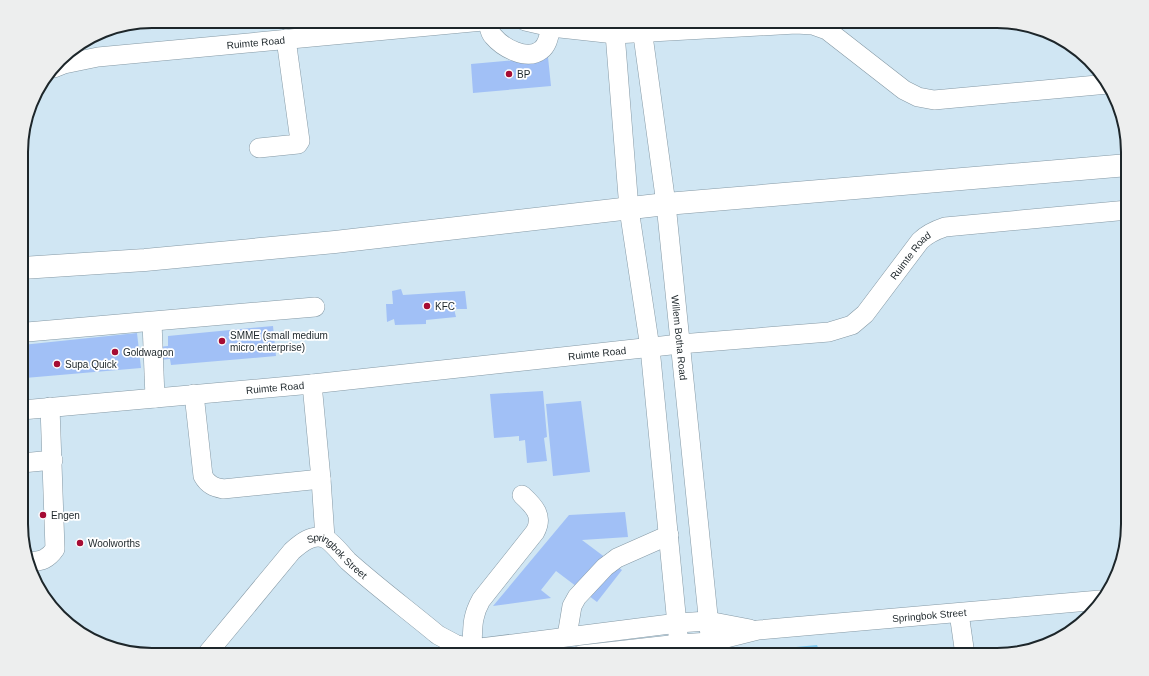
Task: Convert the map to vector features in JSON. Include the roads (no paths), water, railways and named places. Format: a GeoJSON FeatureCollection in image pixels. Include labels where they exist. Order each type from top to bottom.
{"type":"FeatureCollection","features":[{"type":"Feature","properties":{"kind":"main road"},"geometry":{"type":"LineString","coordinates":[[28,268],[145,260],[335,242],[666,204],[1121,166]]}},
{"type":"Feature","properties":{"kind":"street","name":"Ruimte Road"},"geometry":{"type":"LineString","coordinates":[[65,64],[98,57],[410,28]]}},
{"type":"Feature","properties":{"kind":"street"},"geometry":{"type":"LineString","coordinates":[[490,28],[492,35],[501,44],[519,53],[530,54],[537,53],[544,47],[548,40],[551,28]]}},
{"type":"Feature","properties":{"kind":"street"},"geometry":{"type":"LineString","coordinates":[[614,28],[629,209],[650,348],[678,623],[679,648]]}},
{"type":"Feature","properties":{"kind":"street","name":"Willem Botha Road"},"geometry":{"type":"LineString","coordinates":[[641,28],[666,204],[711,648]]}},
{"type":"Feature","properties":{"kind":"street"},"geometry":{"type":"LineString","coordinates":[[822,28],[828,30],[904,90],[918,97],[934,100],[1100,85]]}},
{"type":"Feature","properties":{"kind":"street"},"geometry":{"type":"LineString","coordinates":[[259,148],[298,144],[300,141],[286,40]]}},
{"type":"Feature","properties":{"kind":"street","name":"Ruimte Road"},"geometry":{"type":"LineString","coordinates":[[28,409],[312,384],[680,344],[829,332],[852,325],[865,314],[920,241],[942,228],[1121,211]]}},
{"type":"Feature","properties":{"kind":"street"},"geometry":{"type":"LineString","coordinates":[[28,332],[315,307]]}},
{"type":"Feature","properties":{"kind":"street"},"geometry":{"type":"LineString","coordinates":[[152,322],[155,398]]}},
{"type":"Feature","properties":{"kind":"street"},"geometry":{"type":"LineString","coordinates":[[312,384],[325,538]]}},
{"type":"Feature","properties":{"kind":"street"},"geometry":{"type":"LineString","coordinates":[[194,394],[203,476],[209,484],[223,489],[321,479]]}},
{"type":"Feature","properties":{"kind":"street"},"geometry":{"type":"LineString","coordinates":[[34,562],[46,559],[55,549],[50,407]]}},
{"type":"Feature","properties":{"kind":"street"},"geometry":{"type":"LineString","coordinates":[[28,462],[53,460]]}},
{"type":"Feature","properties":{"kind":"street"},"geometry":{"type":"LineString","coordinates":[[472,648],[473,617],[475,611],[481,600],[539,525],[539,517],[534,506],[522,495]]}},
{"type":"Feature","properties":{"kind":"street"},"geometry":{"type":"LineString","coordinates":[[567,636],[572,606],[577,597],[605,567],[617,558],[669,535]]}},
{"type":"Feature","properties":{"kind":"street","name":"Springbok Street"},"geometry":{"type":"LineString","coordinates":[[212,648],[292,551],[303,541],[315,537],[325,538],[348,560],[438,635],[464,648]]}},
{"type":"Feature","properties":{"kind":"street","name":"Springbok Street"},"geometry":{"type":"LineString","coordinates":[[496,648],[567,636],[678,623],[708,621],[758,630],[1094,601]]}},
{"type":"Feature","properties":{"kind":"street"},"geometry":{"type":"LineString","coordinates":[[959,613],[964,648]]}},
{"type":"Feature","properties":{"kind":"street","name":"Springbok Street"},"geometry":{"type":"LineString","coordinates":[[711,648],[758,630]]}},
{"type":"Feature","properties":{"kind":"place","name":"BP"},"geometry":{"type":"Point","coordinates":[509,74]}},
{"type":"Feature","properties":{"kind":"place","name":"KFC"},"geometry":{"type":"Point","coordinates":[427,306]}},
{"type":"Feature","properties":{"kind":"place","name":"SMME (small medium micro enterprise)"},"geometry":{"type":"Point","coordinates":[222,341]}},
{"type":"Feature","properties":{"kind":"place","name":"Goldwagon"},"geometry":{"type":"Point","coordinates":[115,352]}},
{"type":"Feature","properties":{"kind":"place","name":"Supa Quick"},"geometry":{"type":"Point","coordinates":[57,364]}},
{"type":"Feature","properties":{"kind":"place","name":"Engen"},"geometry":{"type":"Point","coordinates":[43,515]}},
{"type":"Feature","properties":{"kind":"place","name":"Woolworths"},"geometry":{"type":"Point","coordinates":[80,543]}}]}
